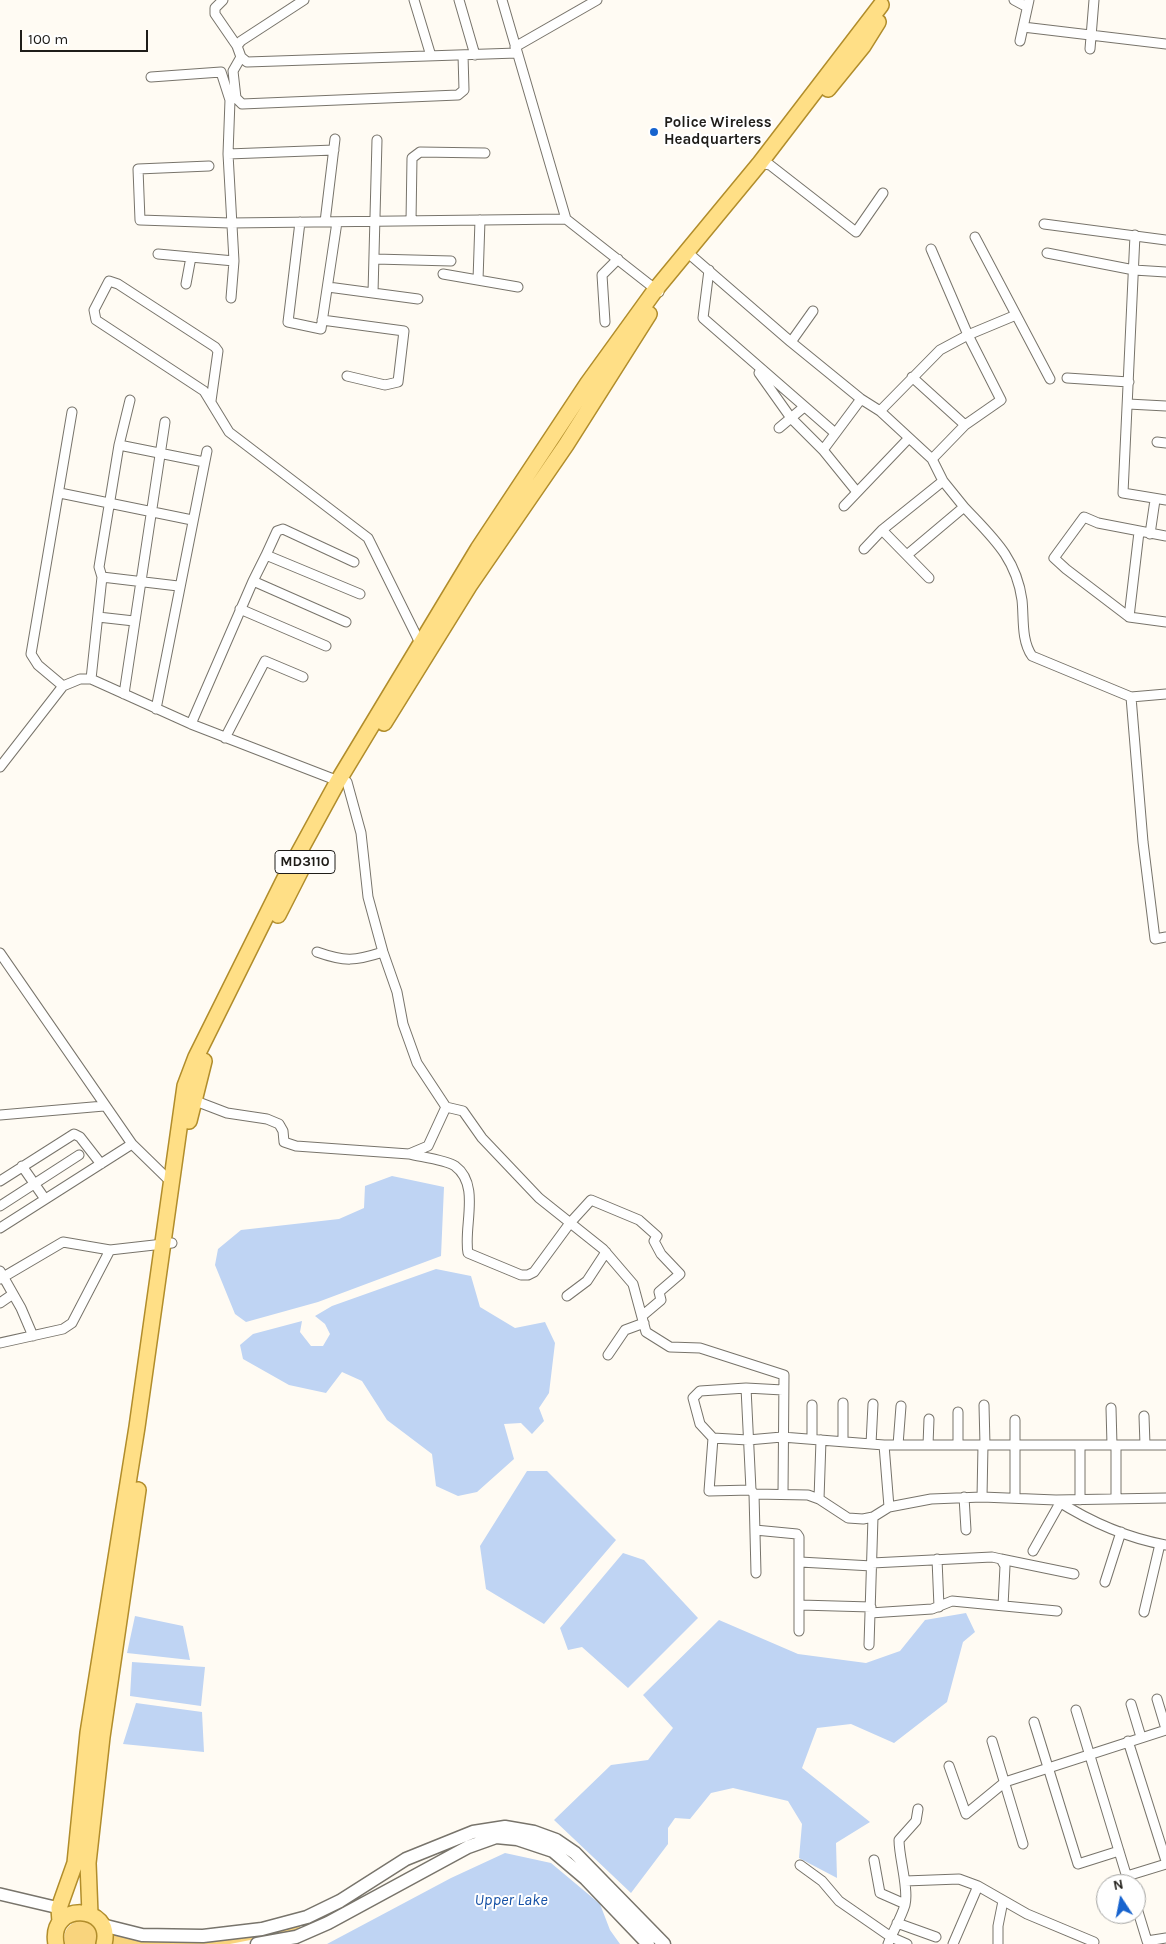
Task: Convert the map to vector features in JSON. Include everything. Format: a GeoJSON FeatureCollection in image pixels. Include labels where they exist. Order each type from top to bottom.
{"type":"FeatureCollection","features":[{"type":"Feature","properties":{"kind":"main road","name":"MD3110"},"geometry":{"type":"LineString","coordinates":[[173,1184],[202,1065],[343,782],[420,643],[478,549],[588,383],[659,291],[690,255],[729,217],[765,164],[863,46],[883,7]]}},
{"type":"Feature","properties":{"kind":"main road","name":"MD3110"},"geometry":{"type":"LineString","coordinates":[[90,1914],[88,1863],[102,1737],[142,1461],[185,1086],[196,1057],[285,878],[343,782],[469,586],[571,437],[659,291]]}},
{"type":"Feature","properties":{"kind":"main road","name":"MD3110"},"geometry":{"type":"LineString","coordinates":[[59,1915],[75,1863],[88,1733],[168,1243]]}},
{"type":"Feature","properties":{"kind":"main road"},"geometry":{"type":"LineString","coordinates":[[102,1925],[142,1935],[202,1936],[262,1929],[307,1917],[340,1901],[406,1859],[473,1832],[505,1827],[534,1832],[556,1840],[576,1853],[664,1944]]}},
{"type":"Feature","properties":{"kind":"main road"},"geometry":{"type":"LineString","coordinates":[[257,1944],[296,1937],[328,1924],[468,1846],[496,1837],[517,1840],[553,1851],[575,1868],[648,1944]]}},
{"type":"Feature","properties":{"kind":"main road"},"geometry":{"type":"LineString","coordinates":[[56,1944],[56,1929],[59,1915],[74,1913],[90,1914],[102,1925],[105,1933],[104,1944]]}},
{"type":"Feature","properties":{"kind":"street"},"geometry":{"type":"LineString","coordinates":[[223,0],[215,8],[215,14],[237,46],[241,57],[247,62],[475,55],[516,50],[597,0]]}},
{"type":"Feature","properties":{"kind":"street"},"geometry":{"type":"LineString","coordinates":[[237,46],[241,41],[304,0]]}},
{"type":"Feature","properties":{"kind":"street"},"geometry":{"type":"LineString","coordinates":[[414,0],[431,56]]}},
{"type":"Feature","properties":{"kind":"street"},"geometry":{"type":"LineString","coordinates":[[459,0],[475,55]]}},
{"type":"Feature","properties":{"kind":"street"},"geometry":{"type":"LineString","coordinates":[[502,0],[566,219],[659,291]]}},
{"type":"Feature","properties":{"kind":"street"},"geometry":{"type":"LineString","coordinates":[[1014,0],[1028,3],[1020,41]]}},
{"type":"Feature","properties":{"kind":"street"},"geometry":{"type":"LineString","coordinates":[[1090,50],[1094,0]]}},
{"type":"Feature","properties":{"kind":"street"},"geometry":{"type":"LineString","coordinates":[[1023,27],[1166,44]]}},
{"type":"Feature","properties":{"kind":"street"},"geometry":{"type":"LineString","coordinates":[[241,57],[233,71],[236,98],[242,104],[458,95],[464,90],[463,55]]}},
{"type":"Feature","properties":{"kind":"street"},"geometry":{"type":"LineString","coordinates":[[152,77],[221,72],[230,100],[228,154],[230,223],[234,234],[231,298]]}},
{"type":"Feature","properties":{"kind":"street"},"geometry":{"type":"LineString","coordinates":[[325,222],[335,139]]}},
{"type":"Feature","properties":{"kind":"street"},"geometry":{"type":"LineString","coordinates":[[373,293],[376,140]]}},
{"type":"Feature","properties":{"kind":"street"},"geometry":{"type":"LineString","coordinates":[[228,154],[334,150]]}},
{"type":"Feature","properties":{"kind":"street"},"geometry":{"type":"LineString","coordinates":[[411,221],[412,158],[415,154],[420,152],[485,152]]}},
{"type":"Feature","properties":{"kind":"street"},"geometry":{"type":"LineString","coordinates":[[765,164],[856,232],[884,193]]}},
{"type":"Feature","properties":{"kind":"street"},"geometry":{"type":"LineString","coordinates":[[209,166],[138,169],[140,220],[230,223],[566,219]]}},
{"type":"Feature","properties":{"kind":"street"},"geometry":{"type":"LineString","coordinates":[[478,280],[480,220]]}},
{"type":"Feature","properties":{"kind":"street"},"geometry":{"type":"LineString","coordinates":[[300,222],[288,322],[321,329],[337,222]]}},
{"type":"Feature","properties":{"kind":"street"},"geometry":{"type":"LineString","coordinates":[[1044,224],[1166,240]]}},
{"type":"Feature","properties":{"kind":"street"},"geometry":{"type":"LineString","coordinates":[[1135,236],[1123,493],[1155,500],[1166,500]]}},
{"type":"Feature","properties":{"kind":"street"},"geometry":{"type":"LineString","coordinates":[[975,238],[1050,378]]}},
{"type":"Feature","properties":{"kind":"street"},"geometry":{"type":"LineString","coordinates":[[931,249],[968,335],[1001,400],[965,424],[932,459]]}},
{"type":"Feature","properties":{"kind":"street"},"geometry":{"type":"LineString","coordinates":[[1047,253],[1134,270],[1166,272]]}},
{"type":"Feature","properties":{"kind":"street"},"geometry":{"type":"LineString","coordinates":[[158,254],[234,261]]}},
{"type":"Feature","properties":{"kind":"street"},"geometry":{"type":"LineString","coordinates":[[690,255],[791,342],[861,399],[880,411],[908,439],[932,459],[943,481],[964,508],[1012,562],[1022,598],[1026,647],[1032,656],[1131,696],[1166,694]]}},
{"type":"Feature","properties":{"kind":"street"},"geometry":{"type":"LineString","coordinates":[[186,284],[191,257]]}},
{"type":"Feature","properties":{"kind":"street"},"geometry":{"type":"LineString","coordinates":[[375,259],[450,261]]}},
{"type":"Feature","properties":{"kind":"street"},"geometry":{"type":"LineString","coordinates":[[605,322],[602,275],[618,259]]}},
{"type":"Feature","properties":{"kind":"street"},"geometry":{"type":"LineString","coordinates":[[709,270],[703,318],[751,362],[835,433]]}},
{"type":"Feature","properties":{"kind":"street"},"geometry":{"type":"LineString","coordinates":[[442,274],[518,287]]}},
{"type":"Feature","properties":{"kind":"street"},"geometry":{"type":"LineString","coordinates":[[211,401],[218,351],[215,347],[118,284],[109,281],[94,310],[96,320],[204,391],[229,432],[368,538],[420,643]]}},
{"type":"Feature","properties":{"kind":"street"},"geometry":{"type":"LineString","coordinates":[[328,288],[418,299]]}},
{"type":"Feature","properties":{"kind":"street"},"geometry":{"type":"LineString","coordinates":[[791,342],[812,311]]}},
{"type":"Feature","properties":{"kind":"street"},"geometry":{"type":"LineString","coordinates":[[880,411],[940,350],[968,335],[1016,315]]}},
{"type":"Feature","properties":{"kind":"street"},"geometry":{"type":"LineString","coordinates":[[322,320],[404,330],[398,382],[385,385],[347,376]]}},
{"type":"Feature","properties":{"kind":"street"},"geometry":{"type":"LineString","coordinates":[[751,362],[791,418],[823,450],[857,492]]}},
{"type":"Feature","properties":{"kind":"street"},"geometry":{"type":"LineString","coordinates":[[912,377],[965,424]]}},
{"type":"Feature","properties":{"kind":"street"},"geometry":{"type":"LineString","coordinates":[[1068,378],[1129,382]]}},
{"type":"Feature","properties":{"kind":"street"},"geometry":{"type":"LineString","coordinates":[[823,450],[861,399]]}},
{"type":"Feature","properties":{"kind":"street"},"geometry":{"type":"LineString","coordinates":[[91,679],[102,577],[99,568],[119,445],[130,400]]}},
{"type":"Feature","properties":{"kind":"street"},"geometry":{"type":"LineString","coordinates":[[1128,404],[1166,406]]}},
{"type":"Feature","properties":{"kind":"street"},"geometry":{"type":"LineString","coordinates":[[779,428],[804,407]]}},
{"type":"Feature","properties":{"kind":"street"},"geometry":{"type":"LineString","coordinates":[[63,686],[38,665],[31,654],[60,493],[72,412]]}},
{"type":"Feature","properties":{"kind":"street"},"geometry":{"type":"LineString","coordinates":[[124,694],[165,422]]}},
{"type":"Feature","properties":{"kind":"street"},"geometry":{"type":"LineString","coordinates":[[844,506],[908,439]]}},
{"type":"Feature","properties":{"kind":"street"},"geometry":{"type":"LineString","coordinates":[[119,445],[204,462]]}},
{"type":"Feature","properties":{"kind":"street"},"geometry":{"type":"LineString","coordinates":[[156,709],[178,586],[207,451]]}},
{"type":"Feature","properties":{"kind":"street"},"geometry":{"type":"LineString","coordinates":[[864,549],[882,530],[943,481]]}},
{"type":"Feature","properties":{"kind":"street"},"geometry":{"type":"LineString","coordinates":[[60,493],[192,520]]}},
{"type":"Feature","properties":{"kind":"street"},"geometry":{"type":"LineString","coordinates":[[1150,534],[1155,500]]}},
{"type":"Feature","properties":{"kind":"street"},"geometry":{"type":"LineString","coordinates":[[907,555],[964,508]]}},
{"type":"Feature","properties":{"kind":"street"},"geometry":{"type":"LineString","coordinates":[[1166,536],[1098,523],[1084,517],[1054,558],[1129,616],[1166,622]]}},
{"type":"Feature","properties":{"kind":"street"},"geometry":{"type":"LineString","coordinates":[[191,724],[240,609],[278,530],[283,528],[354,562]]}},
{"type":"Feature","properties":{"kind":"street"},"geometry":{"type":"LineString","coordinates":[[882,530],[929,578]]}},
{"type":"Feature","properties":{"kind":"street"},"geometry":{"type":"LineString","coordinates":[[1129,616],[1139,532]]}},
{"type":"Feature","properties":{"kind":"street"},"geometry":{"type":"LineString","coordinates":[[266,555],[360,594]]}},
{"type":"Feature","properties":{"kind":"street"},"geometry":{"type":"LineString","coordinates":[[102,577],[178,586]]}},
{"type":"Feature","properties":{"kind":"street"},"geometry":{"type":"LineString","coordinates":[[253,581],[346,622]]}},
{"type":"Feature","properties":{"kind":"street"},"geometry":{"type":"LineString","coordinates":[[240,609],[326,646]]}},
{"type":"Feature","properties":{"kind":"street"},"geometry":{"type":"LineString","coordinates":[[98,617],[134,621]]}},
{"type":"Feature","properties":{"kind":"street"},"geometry":{"type":"LineString","coordinates":[[225,738],[265,661],[303,677]]}},
{"type":"Feature","properties":{"kind":"street"},"geometry":{"type":"LineString","coordinates":[[0,766],[63,686],[80,678],[91,679],[225,738],[343,782],[361,833],[368,896],[382,952],[397,992],[403,1024],[417,1063],[446,1107],[462,1111],[482,1138],[539,1198],[606,1252],[633,1284],[646,1332],[670,1347],[700,1348],[784,1375],[783,1494]]}},
{"type":"Feature","properties":{"kind":"street"},"geometry":{"type":"LineString","coordinates":[[1131,696],[1142,842],[1155,938],[1166,938]]}},
{"type":"Feature","properties":{"kind":"street"},"geometry":{"type":"LineString","coordinates":[[317,952],[334,958],[357,960],[382,952]]}},
{"type":"Feature","properties":{"kind":"street"},"geometry":{"type":"LineString","coordinates":[[0,953],[132,1144],[173,1184]]}},
{"type":"Feature","properties":{"kind":"street"},"geometry":{"type":"LineString","coordinates":[[194,1100],[227,1113],[267,1119],[278,1124],[283,1130],[284,1142],[296,1146],[409,1154],[454,1165],[463,1176],[469,1195],[468,1249],[471,1256],[521,1275],[528,1275],[534,1272],[570,1223],[591,1200],[639,1220],[657,1236],[654,1241],[661,1254],[680,1274],[660,1292],[661,1300],[643,1320],[625,1330],[608,1355]]}},
{"type":"Feature","properties":{"kind":"street"},"geometry":{"type":"LineString","coordinates":[[0,1116],[104,1106]]}},
{"type":"Feature","properties":{"kind":"street"},"geometry":{"type":"LineString","coordinates":[[409,1154],[428,1146],[446,1107]]}},
{"type":"Feature","properties":{"kind":"street"},"geometry":{"type":"LineString","coordinates":[[0,1181],[74,1134],[80,1137],[101,1164]]}},
{"type":"Feature","properties":{"kind":"street"},"geometry":{"type":"LineString","coordinates":[[0,1228],[132,1144]]}},
{"type":"Feature","properties":{"kind":"street"},"geometry":{"type":"LineString","coordinates":[[0,1206],[79,1155]]}},
{"type":"Feature","properties":{"kind":"street"},"geometry":{"type":"LineString","coordinates":[[22,1166],[45,1199]]}},
{"type":"Feature","properties":{"kind":"street"},"geometry":{"type":"LineString","coordinates":[[33,1336],[13,1294],[1,1275],[63,1242],[110,1250],[168,1243]]}},
{"type":"Feature","properties":{"kind":"street"},"geometry":{"type":"LineString","coordinates":[[0,1343],[63,1329],[72,1323],[110,1250]]}},
{"type":"Feature","properties":{"kind":"street"},"geometry":{"type":"LineString","coordinates":[[567,1296],[587,1281],[606,1252]]}},
{"type":"Feature","properties":{"kind":"street"},"geometry":{"type":"LineString","coordinates":[[0,1304],[13,1294]]}},
{"type":"Feature","properties":{"kind":"street"},"geometry":{"type":"LineString","coordinates":[[783,1390],[746,1388],[700,1391],[693,1398],[700,1424],[713,1438],[748,1440],[782,1437],[884,1445],[1166,1445]]}},
{"type":"Feature","properties":{"kind":"street"},"geometry":{"type":"LineString","coordinates":[[746,1388],[756,1573]]}},
{"type":"Feature","properties":{"kind":"street"},"geometry":{"type":"LineString","coordinates":[[843,1404],[843,1441]]}},
{"type":"Feature","properties":{"kind":"street"},"geometry":{"type":"LineString","coordinates":[[871,1444],[873,1404]]}},
{"type":"Feature","properties":{"kind":"street"},"geometry":{"type":"LineString","coordinates":[[812,1405],[817,1439],[819,1499]]}},
{"type":"Feature","properties":{"kind":"street"},"geometry":{"type":"LineString","coordinates":[[982,1497],[984,1405]]}},
{"type":"Feature","properties":{"kind":"street"},"geometry":{"type":"LineString","coordinates":[[898,1445],[901,1406]]}},
{"type":"Feature","properties":{"kind":"street"},"geometry":{"type":"LineString","coordinates":[[1111,1408],[1116,1499]]}},
{"type":"Feature","properties":{"kind":"street"},"geometry":{"type":"LineString","coordinates":[[958,1412],[958,1445]]}},
{"type":"Feature","properties":{"kind":"street"},"geometry":{"type":"LineString","coordinates":[[1144,1416],[1145,1445]]}},
{"type":"Feature","properties":{"kind":"street"},"geometry":{"type":"LineString","coordinates":[[928,1445],[929,1419]]}},
{"type":"Feature","properties":{"kind":"street"},"geometry":{"type":"LineString","coordinates":[[1015,1420],[1015,1498]]}},
{"type":"Feature","properties":{"kind":"street"},"geometry":{"type":"LineString","coordinates":[[713,1438],[709,1491],[808,1495],[819,1499],[848,1518],[863,1519],[873,1517],[889,1507],[931,1498],[1015,1498],[1058,1502],[1166,1498]]}},
{"type":"Feature","properties":{"kind":"street"},"geometry":{"type":"LineString","coordinates":[[884,1445],[889,1507]]}},
{"type":"Feature","properties":{"kind":"street"},"geometry":{"type":"LineString","coordinates":[[1080,1445],[1080,1500]]}},
{"type":"Feature","properties":{"kind":"street"},"geometry":{"type":"LineString","coordinates":[[964,1497],[966,1530]]}},
{"type":"Feature","properties":{"kind":"street"},"geometry":{"type":"LineString","coordinates":[[1058,1502],[1121,1532],[1163,1544],[1144,1612]]}},
{"type":"Feature","properties":{"kind":"street"},"geometry":{"type":"LineString","coordinates":[[1033,1552],[1058,1502]]}},
{"type":"Feature","properties":{"kind":"street"},"geometry":{"type":"LineString","coordinates":[[869,1645],[873,1517]]}},
{"type":"Feature","properties":{"kind":"street"},"geometry":{"type":"LineString","coordinates":[[755,1530],[797,1534],[800,1542],[799,1630]]}},
{"type":"Feature","properties":{"kind":"street"},"geometry":{"type":"LineString","coordinates":[[1105,1582],[1121,1532]]}},
{"type":"Feature","properties":{"kind":"street"},"geometry":{"type":"LineString","coordinates":[[800,1562],[872,1564],[992,1556],[1001,1560],[1074,1574]]}},
{"type":"Feature","properties":{"kind":"street"},"geometry":{"type":"LineString","coordinates":[[937,1559],[939,1607]]}},
{"type":"Feature","properties":{"kind":"street"},"geometry":{"type":"LineString","coordinates":[[1001,1560],[1005,1566],[1003,1606]]}},
{"type":"Feature","properties":{"kind":"street"},"geometry":{"type":"LineString","coordinates":[[800,1605],[870,1610],[939,1607],[952,1601],[1056,1611]]}},
{"type":"Feature","properties":{"kind":"street"},"geometry":{"type":"LineString","coordinates":[[949,1766],[966,1814],[1005,1782],[1166,1729],[1157,1699]]}},
{"type":"Feature","properties":{"kind":"street"},"geometry":{"type":"LineString","coordinates":[[1131,1704],[1141,1738]]}},
{"type":"Feature","properties":{"kind":"street"},"geometry":{"type":"LineString","coordinates":[[1076,1710],[1126,1874]]}},
{"type":"Feature","properties":{"kind":"street"},"geometry":{"type":"LineString","coordinates":[[1034,1722],[1078,1864],[1119,1851]]}},
{"type":"Feature","properties":{"kind":"street"},"geometry":{"type":"LineString","coordinates":[[992,1741],[1023,1844]]}},
{"type":"Feature","properties":{"kind":"street"},"geometry":{"type":"LineString","coordinates":[[1128,1741],[1166,1862],[1141,1874]]}},
{"type":"Feature","properties":{"kind":"street"},"geometry":{"type":"LineString","coordinates":[[889,1940],[905,1904],[905,1880],[902,1873],[899,1840],[916,1821],[918,1809]]}},
{"type":"Feature","properties":{"kind":"street"},"geometry":{"type":"LineString","coordinates":[[874,1860],[880,1893],[905,1904]]}},
{"type":"Feature","properties":{"kind":"street"},"geometry":{"type":"LineString","coordinates":[[800,1865],[822,1881],[839,1902],[889,1940],[907,1944]]}},
{"type":"Feature","properties":{"kind":"street"},"geometry":{"type":"LineString","coordinates":[[905,1880],[959,1879],[978,1886],[1003,1901],[1094,1942]]}},
{"type":"Feature","properties":{"kind":"street"},"geometry":{"type":"LineString","coordinates":[[954,1944],[978,1886]]}},
{"type":"Feature","properties":{"kind":"street"},"geometry":{"type":"LineString","coordinates":[[0,1894],[59,1915]]}},
{"type":"Feature","properties":{"kind":"street"},"geometry":{"type":"LineString","coordinates":[[998,1944],[998,1926],[1003,1901]]}},
{"type":"Feature","properties":{"kind":"street"},"geometry":{"type":"LineString","coordinates":[[897,1923],[936,1938]]}},
{"type":"Feature","properties":{"kind":"street"},"geometry":{"type":"LineString","coordinates":[[1142,1924],[1147,1941],[1166,1938]]}},
{"type":"Feature","properties":{"kind":"shaded area"},"geometry":{"type":"Polygon","coordinates":[[[81,1920],[93,1925],[98,1944],[65,1944],[64,1939],[67,1928],[81,1920]]]}},
{"type":"Feature","properties":{"kind":"shaded area"},"geometry":{"type":"Polygon","coordinates":[[[299,1923],[301,1930],[230,1944],[108,1944],[111,1934],[145,1942],[205,1941],[299,1923]]]}},
{"type":"Feature","properties":{"kind":"water"},"geometry":{"type":"Polygon","coordinates":[[[392,1176],[444,1187],[441,1256],[318,1302],[246,1322],[235,1314],[215,1265],[218,1249],[241,1230],[339,1219],[364,1208],[365,1186],[392,1176]]]}},
{"type":"Feature","properties":{"kind":"water"},"geometry":{"type":"Polygon","coordinates":[[[436,1269],[471,1276],[480,1307],[515,1328],[545,1322],[555,1343],[549,1393],[539,1408],[544,1421],[532,1434],[521,1423],[504,1424],[514,1459],[477,1492],[458,1496],[436,1486],[432,1454],[387,1420],[362,1381],[342,1372],[326,1393],[289,1385],[243,1359],[240,1345],[253,1334],[302,1321],[300,1332],[311,1346],[323,1346],[330,1334],[325,1324],[315,1316],[332,1306],[436,1269]]]}},
{"type":"Feature","properties":{"kind":"water"},"geometry":{"type":"Polygon","coordinates":[[[527,1471],[547,1471],[616,1540],[544,1624],[486,1589],[480,1546],[527,1471]]]}},
{"type":"Feature","properties":{"kind":"water"},"geometry":{"type":"Polygon","coordinates":[[[623,1553],[644,1560],[698,1618],[628,1688],[582,1647],[568,1650],[560,1628],[623,1553]]]}},
{"type":"Feature","properties":{"kind":"water"},"geometry":{"type":"Polygon","coordinates":[[[966,1613],[975,1632],[963,1642],[947,1702],[894,1743],[851,1724],[817,1728],[802,1768],[870,1822],[836,1843],[837,1878],[799,1858],[802,1824],[788,1801],[733,1788],[711,1793],[690,1819],[675,1818],[668,1828],[668,1844],[631,1893],[554,1820],[611,1765],[648,1760],[673,1728],[643,1695],[719,1620],[798,1654],[866,1663],[900,1651],[925,1620],[966,1613]]]}},
{"type":"Feature","properties":{"kind":"water"},"geometry":{"type":"Polygon","coordinates":[[[135,1616],[183,1626],[190,1660],[127,1653],[135,1616]]]}},
{"type":"Feature","properties":{"kind":"water"},"geometry":{"type":"Polygon","coordinates":[[[132,1662],[205,1667],[201,1706],[130,1696],[132,1662]]]}},
{"type":"Feature","properties":{"kind":"water"},"geometry":{"type":"Polygon","coordinates":[[[136,1703],[202,1712],[204,1752],[123,1744],[136,1703]]]}},
{"type":"Feature","properties":{"kind":"water","name":"Upper Lake"},"geometry":{"type":"Polygon","coordinates":[[[505,1853],[551,1863],[600,1904],[610,1930],[620,1944],[327,1944],[451,1878],[505,1853]]]}},
{"type":"Feature","properties":{"kind":"place","name":"Police Wireless Headquarters"},"geometry":{"type":"Point","coordinates":[654,132]}}]}
